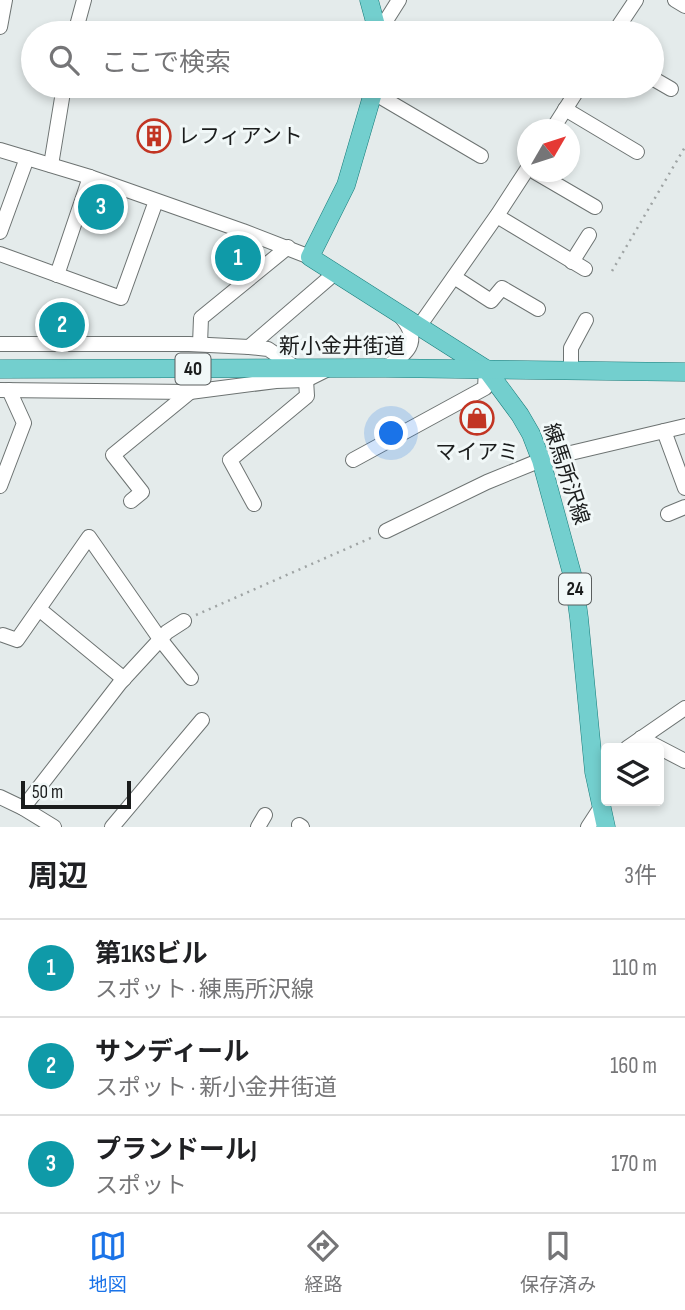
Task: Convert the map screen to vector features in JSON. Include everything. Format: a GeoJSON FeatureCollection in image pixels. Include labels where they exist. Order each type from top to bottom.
{"type":"FeatureCollection","features":[{"type":"Feature","properties":{"kind":"main road"},"geometry":{"type":"LineString","coordinates":[[369,0],[375,21]]}},
{"type":"Feature","properties":{"kind":"main road"},"geometry":{"type":"LineString","coordinates":[[310,257],[346,186],[371,98]]}},
{"type":"Feature","properties":{"kind":"main road","name":"練馬所沢線"},"geometry":{"type":"LineString","coordinates":[[310,257],[486,369],[531,434],[541,460],[574,581],[600,768],[601,807],[606,827]]}},
{"type":"Feature","properties":{"kind":"main road","name":"新小金井街道"},"geometry":{"type":"LineString","coordinates":[[0,369],[301,374],[329,369],[385,368],[685,372]]}},
{"type":"Feature","properties":{"kind":"street"},"geometry":{"type":"LineString","coordinates":[[0,27],[5,0]]}},
{"type":"Feature","properties":{"kind":"street"},"geometry":{"type":"LineString","coordinates":[[78,21],[84,0]]}},
{"type":"Feature","properties":{"kind":"street"},"geometry":{"type":"LineString","coordinates":[[385,21],[398,0]]}},
{"type":"Feature","properties":{"kind":"street"},"geometry":{"type":"LineString","coordinates":[[622,21],[636,0]]}},
{"type":"Feature","properties":{"kind":"street"},"geometry":{"type":"LineString","coordinates":[[675,0],[685,6]]}},
{"type":"Feature","properties":{"kind":"street"},"geometry":{"type":"LineString","coordinates":[[664,85],[671,89]]}},
{"type":"Feature","properties":{"kind":"street"},"geometry":{"type":"LineString","coordinates":[[51,164],[62,98]]}},
{"type":"Feature","properties":{"kind":"street"},"geometry":{"type":"LineString","coordinates":[[388,98],[481,156]]}},
{"type":"Feature","properties":{"kind":"street"},"geometry":{"type":"LineString","coordinates":[[559,119],[572,98]]}},
{"type":"Feature","properties":{"kind":"street"},"geometry":{"type":"LineString","coordinates":[[565,109],[637,152]]}},
{"type":"Feature","properties":{"kind":"street"},"geometry":{"type":"LineString","coordinates":[[0,150],[90,177],[310,257]]}},
{"type":"Feature","properties":{"kind":"street"},"geometry":{"type":"LineString","coordinates":[[0,232],[27,158]]}},
{"type":"Feature","properties":{"kind":"street"},"geometry":{"type":"LineString","coordinates":[[57,275],[90,177]]}},
{"type":"Feature","properties":{"kind":"street"},"geometry":{"type":"LineString","coordinates":[[420,326],[518,182]]}},
{"type":"Feature","properties":{"kind":"street"},"geometry":{"type":"LineString","coordinates":[[552,182],[595,207]]}},
{"type":"Feature","properties":{"kind":"street"},"geometry":{"type":"LineString","coordinates":[[0,254],[121,299],[156,201]]}},
{"type":"Feature","properties":{"kind":"street"},"geometry":{"type":"LineString","coordinates":[[497,216],[578,265],[589,235]]}},
{"type":"Feature","properties":{"kind":"street"},"geometry":{"type":"LineString","coordinates":[[200,345],[201,318],[288,247]]}},
{"type":"Feature","properties":{"kind":"street"},"geometry":{"type":"LineString","coordinates":[[249,347],[335,273]]}},
{"type":"Feature","properties":{"kind":"street"},"geometry":{"type":"LineString","coordinates":[[454,277],[491,301],[502,288],[538,309]]}},
{"type":"Feature","properties":{"kind":"street"},"geometry":{"type":"LineString","coordinates":[[385,368],[406,353],[411,344],[412,334],[395,310]]}},
{"type":"Feature","properties":{"kind":"street"},"geometry":{"type":"LineString","coordinates":[[571,370],[570,348],[586,320]]}},
{"type":"Feature","properties":{"kind":"street"},"geometry":{"type":"LineString","coordinates":[[0,344],[200,345],[268,349],[301,374],[307,396],[230,460],[254,504]]}},
{"type":"Feature","properties":{"kind":"street"},"geometry":{"type":"LineString","coordinates":[[353,460],[485,388],[486,369]]}},
{"type":"Feature","properties":{"kind":"street"},"geometry":{"type":"LineString","coordinates":[[4,390],[190,392],[276,381],[301,374]]}},
{"type":"Feature","properties":{"kind":"street"},"geometry":{"type":"LineString","coordinates":[[0,486],[24,423],[4,390]]}},
{"type":"Feature","properties":{"kind":"street"},"geometry":{"type":"LineString","coordinates":[[131,501],[142,492],[113,455],[190,392]]}},
{"type":"Feature","properties":{"kind":"street"},"geometry":{"type":"LineString","coordinates":[[386,531],[487,482],[541,460],[685,426]]}},
{"type":"Feature","properties":{"kind":"street"},"geometry":{"type":"LineString","coordinates":[[664,431],[685,488]]}},
{"type":"Feature","properties":{"kind":"street"},"geometry":{"type":"LineString","coordinates":[[668,514],[685,507]]}},
{"type":"Feature","properties":{"kind":"street"},"geometry":{"type":"LineString","coordinates":[[1,637],[17,640],[89,537],[160,639],[191,678]]}},
{"type":"Feature","properties":{"kind":"street"},"geometry":{"type":"LineString","coordinates":[[39,609],[124,679]]}},
{"type":"Feature","properties":{"kind":"street"},"geometry":{"type":"LineString","coordinates":[[23,808],[124,679],[167,632],[184,621]]}},
{"type":"Feature","properties":{"kind":"street"},"geometry":{"type":"LineString","coordinates":[[634,743],[685,708]]}},
{"type":"Feature","properties":{"kind":"street"},"geometry":{"type":"LineString","coordinates":[[113,827],[202,720]]}},
{"type":"Feature","properties":{"kind":"street"},"geometry":{"type":"LineString","coordinates":[[641,738],[685,761]]}},
{"type":"Feature","properties":{"kind":"street"},"geometry":{"type":"LineString","coordinates":[[0,797],[54,827]]}},
{"type":"Feature","properties":{"kind":"street"},"geometry":{"type":"LineString","coordinates":[[588,827],[601,807]]}},
{"type":"Feature","properties":{"kind":"path"},"geometry":{"type":"LineString","coordinates":[[612,271],[685,147]]}},
{"type":"Feature","properties":{"kind":"path"},"geometry":{"type":"LineString","coordinates":[[184,621],[386,531]]}},
{"type":"Feature","properties":{"kind":"place","name":"レフィアント"},"geometry":{"type":"Point","coordinates":[154,136]}},
{"type":"Feature","properties":{"kind":"place","name":"プランドールJ"},"geometry":{"type":"Point","coordinates":[101,207]}},
{"type":"Feature","properties":{"kind":"place","name":"第1KSビル"},"geometry":{"type":"Point","coordinates":[238,258]}},
{"type":"Feature","properties":{"kind":"place","name":"サンディール"},"geometry":{"type":"Point","coordinates":[62,325]}},
{"type":"Feature","properties":{"kind":"place","name":"マイアミ"},"geometry":{"type":"Point","coordinates":[477,418]}}]}
